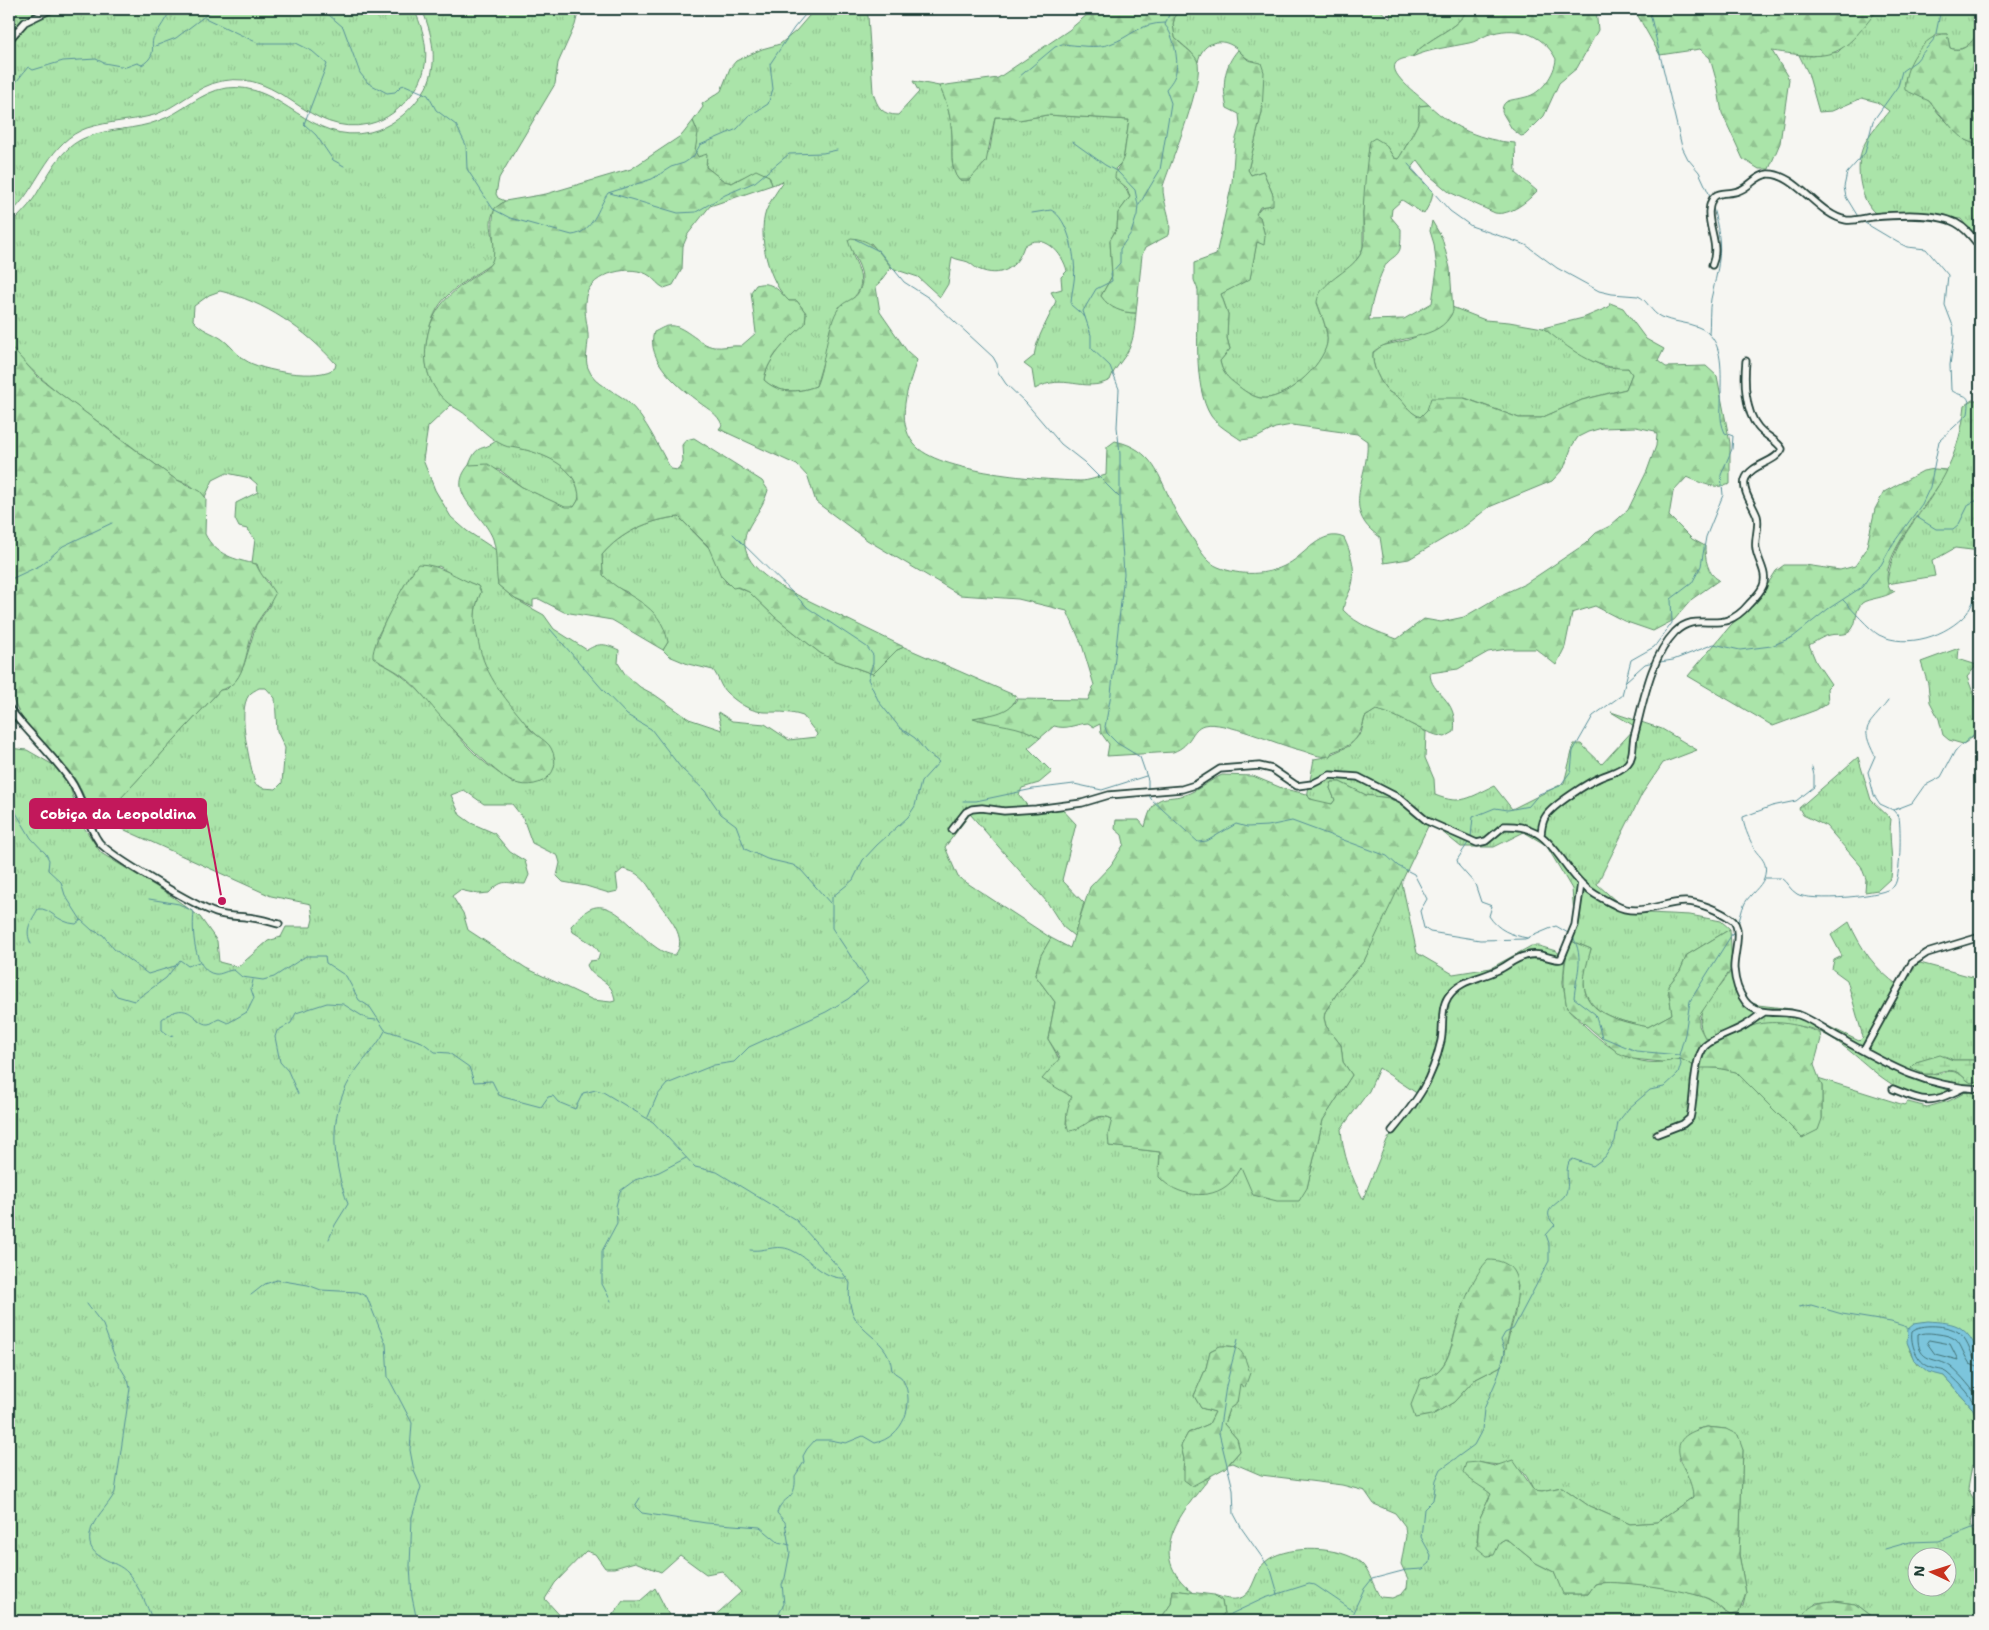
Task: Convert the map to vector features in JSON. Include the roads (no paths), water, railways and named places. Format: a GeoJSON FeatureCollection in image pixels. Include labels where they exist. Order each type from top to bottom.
{"type":"FeatureCollection","features":[{"type":"Feature","properties":{"kind":"street"},"geometry":{"type":"LineString","coordinates":[[9,40],[25,22],[52,9]]}},
{"type":"Feature","properties":{"kind":"street"},"geometry":{"type":"LineString","coordinates":[[1712,265],[1715,258],[1716,245],[1709,207],[1716,196],[1723,192],[1738,192],[1761,176],[1769,174],[1792,184],[1826,211],[1840,218],[1850,220],[1909,216],[1943,218],[1961,227],[1980,247]]}},
{"type":"Feature","properties":{"kind":"street"},"geometry":{"type":"LineString","coordinates":[[1541,834],[1543,821],[1551,809],[1588,783],[1623,768],[1628,763],[1646,686],[1665,647],[1676,631],[1700,621],[1724,623],[1735,619],[1763,585],[1762,568],[1756,550],[1758,521],[1745,488],[1745,479],[1753,470],[1777,455],[1782,449],[1758,428],[1751,414],[1745,373],[1746,361]]}},
{"type":"Feature","properties":{"kind":"street"},"geometry":{"type":"LineString","coordinates":[[9,708],[24,729],[71,780],[82,801],[97,839],[105,848],[144,874],[209,910],[225,915],[255,918],[279,924]]}},
{"type":"Feature","properties":{"kind":"street"},"geometry":{"type":"LineString","coordinates":[[952,830],[966,812],[972,809],[1004,811],[1036,809],[1082,803],[1109,795],[1182,789],[1195,785],[1220,769],[1259,766],[1272,769],[1297,786],[1312,784],[1330,775],[1358,777],[1397,796],[1427,821],[1477,843],[1486,841],[1504,826],[1529,828],[1541,834],[1581,883],[1604,899],[1627,910],[1687,902],[1704,906],[1732,919],[1737,928],[1734,970],[1738,990],[1748,1006],[1763,1012],[1790,1011],[1917,1078],[1964,1088],[1980,1089]]}},
{"type":"Feature","properties":{"kind":"street"},"geometry":{"type":"LineString","coordinates":[[1392,1131],[1428,1083],[1442,1039],[1444,1008],[1448,997],[1462,983],[1499,970],[1522,956],[1540,954],[1558,960],[1561,959],[1575,925],[1581,883]]}},
{"type":"Feature","properties":{"kind":"street"},"geometry":{"type":"LineString","coordinates":[[1864,1050],[1912,963],[1927,953],[1980,937]]}},
{"type":"Feature","properties":{"kind":"street"},"geometry":{"type":"LineString","coordinates":[[1657,1134],[1682,1124],[1690,1118],[1698,1065],[1704,1048],[1711,1041],[1726,1036],[1749,1024],[1763,1012]]}},
{"type":"Feature","properties":{"kind":"street"},"geometry":{"type":"LineString","coordinates":[[1893,1089],[1920,1100],[1931,1101],[1964,1088]]}},
{"type":"Feature","properties":{"kind":"water"},"geometry":{"type":"Polygon","coordinates":[[[1928,1321],[1959,1327],[1970,1338],[1976,1348],[1981,1373],[1980,1424],[1973,1409],[1944,1376],[1928,1372],[1914,1360],[1907,1342],[1908,1328],[1914,1323],[1928,1321]]]}},
{"type":"Feature","properties":{"kind":"waterway"},"geometry":{"type":"LineString","coordinates":[[9,91],[28,67],[33,70],[63,61],[96,59],[104,63],[126,67],[137,63],[142,65],[150,57],[154,37],[171,9]]}},
{"type":"Feature","properties":{"kind":"waterway"},"geometry":{"type":"LineString","coordinates":[[155,46],[176,38],[214,9]]}},
{"type":"Feature","properties":{"kind":"waterway"},"geometry":{"type":"LineString","coordinates":[[322,9],[343,27],[360,73],[368,83],[387,93],[395,92],[405,85],[428,95],[436,110],[456,125],[466,145],[467,169],[493,209],[510,218],[572,235],[585,230],[590,225],[608,193],[652,179],[671,167],[684,163],[693,157],[700,145],[737,129],[749,116],[768,104],[773,89],[770,64],[794,28],[810,9]]}},
{"type":"Feature","properties":{"kind":"waterway"},"geometry":{"type":"LineString","coordinates":[[1139,205],[1160,170],[1171,103],[1166,89],[1175,76],[1177,66],[1173,40],[1165,25],[1171,9]]}},
{"type":"Feature","properties":{"kind":"waterway"},"geometry":{"type":"LineString","coordinates":[[1649,9],[1682,147],[1688,159],[1699,172],[1711,198]]}},
{"type":"Feature","properties":{"kind":"waterway"},"geometry":{"type":"LineString","coordinates":[[1857,215],[1846,197],[1844,187],[1847,173],[1865,153],[1873,121],[1898,86],[1902,71],[1916,61],[1935,38],[1941,9]]}},
{"type":"Feature","properties":{"kind":"waterway"},"geometry":{"type":"LineString","coordinates":[[205,18],[258,43],[296,43],[312,51],[327,64],[304,124],[316,135],[333,160],[344,166]]}},
{"type":"Feature","properties":{"kind":"waterway"},"geometry":{"type":"LineString","coordinates":[[1019,77],[1055,47],[1062,44],[1086,46],[1110,44],[1148,25],[1165,23]]}},
{"type":"Feature","properties":{"kind":"waterway"},"geometry":{"type":"LineString","coordinates":[[1073,142],[1118,172],[1135,190],[1138,205],[1131,233],[1120,249],[1120,263],[1111,273],[1112,281],[1096,289],[1083,311],[1091,335],[1091,348],[1110,366],[1119,389],[1117,427],[1120,454],[1120,516],[1124,574],[1111,694],[1105,727],[1107,733],[1117,743],[1140,757],[1148,780],[1148,789]]}},
{"type":"Feature","properties":{"kind":"waterway"},"geometry":{"type":"LineString","coordinates":[[610,193],[678,213],[696,212],[725,195],[755,182],[789,154],[823,153],[837,150]]}},
{"type":"Feature","properties":{"kind":"waterway"},"geometry":{"type":"LineString","coordinates":[[1408,164],[1450,211],[1471,226],[1526,245],[1557,268],[1599,291],[1638,296],[1657,315],[1693,325],[1706,332],[1713,338],[1717,346],[1721,364],[1721,417],[1723,428],[1725,433],[1733,436],[1732,449],[1721,475],[1723,495],[1706,537],[1701,566],[1692,583],[1671,599],[1672,623],[1654,647],[1631,660],[1622,695],[1593,716],[1573,751],[1571,771],[1560,786],[1539,794],[1529,806],[1508,810],[1495,808],[1473,817],[1471,837]]}},
{"type":"Feature","properties":{"kind":"waterway"},"geometry":{"type":"LineString","coordinates":[[1709,334],[1710,303],[1720,254],[1719,234],[1713,208]]}},
{"type":"Feature","properties":{"kind":"waterway"},"geometry":{"type":"LineString","coordinates":[[1032,213],[1051,210],[1063,222],[1073,252],[1075,273],[1071,305],[1085,317]]}},
{"type":"Feature","properties":{"kind":"waterway"},"geometry":{"type":"LineString","coordinates":[[1660,662],[1673,660],[1714,644],[1740,650],[1771,646],[1793,637],[1828,609],[1862,587],[1871,574],[1881,565],[1892,545],[1922,504],[1930,487],[1939,441],[1968,414],[1968,398],[1951,390],[1950,365],[1954,336],[1953,326],[1945,305],[1948,275],[1926,249],[1907,247],[1865,223]]}},
{"type":"Feature","properties":{"kind":"waterway"},"geometry":{"type":"LineString","coordinates":[[855,239],[879,251],[904,282],[929,298],[993,357],[997,364],[998,372],[1006,384],[1026,403],[1061,444],[1084,462],[1119,497]]}},
{"type":"Feature","properties":{"kind":"waterway"},"geometry":{"type":"LineString","coordinates":[[1915,516],[1936,529],[1953,529],[1959,524],[1969,504],[1980,499]]}},
{"type":"Feature","properties":{"kind":"waterway"},"geometry":{"type":"LineString","coordinates":[[9,580],[41,565],[63,546],[112,523]]}},
{"type":"Feature","properties":{"kind":"waterway"},"geometry":{"type":"LineString","coordinates":[[648,1117],[657,1096],[667,1084],[714,1065],[734,1062],[749,1047],[826,1012],[848,999],[868,982],[832,928],[832,897],[853,880],[863,860],[908,817],[915,806],[921,782],[939,762],[926,752],[915,738],[900,728],[879,702],[868,679],[873,663],[873,655],[867,647],[808,608],[733,534]]}},
{"type":"Feature","properties":{"kind":"waterway"},"geometry":{"type":"LineString","coordinates":[[1843,600],[1879,635],[1902,641],[1926,638],[1949,628],[1967,613],[1980,590]]}},
{"type":"Feature","properties":{"kind":"waterway"},"geometry":{"type":"LineString","coordinates":[[550,629],[627,715],[651,729],[681,768],[705,791],[721,814],[736,825],[745,849],[767,859],[793,865],[801,870],[830,903]]}},
{"type":"Feature","properties":{"kind":"waterway"},"geometry":{"type":"LineString","coordinates":[[1626,681],[1645,664],[1653,662]]}},
{"type":"Feature","properties":{"kind":"waterway"},"geometry":{"type":"LineString","coordinates":[[1980,666],[1980,681]]}},
{"type":"Feature","properties":{"kind":"waterway"},"geometry":{"type":"LineString","coordinates":[[1765,878],[1781,878],[1797,894],[1816,898],[1847,897],[1877,893],[1894,886],[1899,863],[1899,817],[1893,810],[1880,804],[1874,795],[1868,772],[1875,756],[1867,738],[1868,727],[1888,701]]}},
{"type":"Feature","properties":{"kind":"waterway"},"geometry":{"type":"LineString","coordinates":[[1894,810],[1912,803],[1924,786],[1941,777],[1955,751],[1980,729]]}},
{"type":"Feature","properties":{"kind":"waterway"},"geometry":{"type":"LineString","coordinates":[[1737,926],[1745,903],[1763,881],[1765,872],[1764,862],[1755,850],[1745,828],[1743,817],[1772,806],[1796,801],[1814,787],[1812,767]]}},
{"type":"Feature","properties":{"kind":"waterway"},"geometry":{"type":"LineString","coordinates":[[963,801],[976,801],[1033,789],[1074,784],[1102,790],[1146,776]]}},
{"type":"Feature","properties":{"kind":"waterway"},"geometry":{"type":"LineString","coordinates":[[1148,793],[1151,799],[1198,842],[1207,841],[1236,824],[1247,827],[1268,826],[1292,821],[1387,856],[1398,866],[1414,874],[1427,899],[1420,911],[1424,928],[1430,932],[1480,940],[1525,939],[1556,926],[1568,933]]}},
{"type":"Feature","properties":{"kind":"waterway"},"geometry":{"type":"LineString","coordinates":[[9,801],[31,838],[46,854],[49,860],[48,870],[61,882],[65,895],[81,920],[92,930],[103,935],[114,949],[148,974],[175,966]]}},
{"type":"Feature","properties":{"kind":"waterway"},"geometry":{"type":"LineString","coordinates":[[1468,843],[1457,860],[1459,866],[1475,884],[1481,902],[1492,906],[1489,916],[1496,925],[1505,931],[1527,938]]}},
{"type":"Feature","properties":{"kind":"waterway"},"geometry":{"type":"LineString","coordinates":[[149,899],[179,904],[194,912],[193,928],[198,957],[202,965],[208,971],[215,974],[234,970],[242,977],[263,980],[274,977],[306,956],[325,956],[326,963],[346,976],[359,1000],[370,1007],[385,1030],[422,1042],[435,1052],[449,1053],[469,1067],[474,1082],[492,1081],[499,1095],[503,1097],[541,1107],[548,1097],[553,1096],[558,1102],[575,1109],[583,1093],[596,1090],[603,1092],[653,1122],[695,1167],[717,1172],[796,1220],[840,1269],[850,1283],[850,1301],[853,1314],[859,1324],[883,1347],[889,1357],[892,1370],[903,1380],[907,1389],[907,1409],[900,1427],[885,1440],[875,1443],[863,1436],[846,1443],[815,1440],[807,1449],[803,1456],[804,1462],[795,1476],[794,1490],[779,1507],[777,1513],[785,1522],[790,1552],[782,1584],[784,1604],[778,1616],[778,1621]]}},
{"type":"Feature","properties":{"kind":"waterway"},"geometry":{"type":"LineString","coordinates":[[31,944],[28,930],[38,909],[46,910],[69,923],[76,924],[81,920]]}},
{"type":"Feature","properties":{"kind":"waterway"},"geometry":{"type":"LineString","coordinates":[[1349,1621],[1364,1589],[1372,1579],[1406,1570],[1423,1569],[1430,1563],[1431,1555],[1421,1537],[1424,1509],[1433,1500],[1436,1480],[1441,1469],[1474,1445],[1482,1430],[1484,1409],[1497,1379],[1505,1352],[1501,1340],[1505,1333],[1513,1329],[1549,1261],[1549,1243],[1546,1235],[1555,1225],[1550,1219],[1549,1214],[1550,1210],[1562,1199],[1567,1190],[1569,1162],[1573,1159],[1593,1166],[1605,1157],[1615,1141],[1618,1122],[1629,1108],[1650,1090],[1664,1087],[1678,1074],[1681,1064],[1679,1055],[1685,1034],[1690,1001],[1734,931]]}},
{"type":"Feature","properties":{"kind":"waterway"},"geometry":{"type":"LineString","coordinates":[[1573,937],[1577,945],[1579,960],[1574,998],[1595,1014],[1602,1037],[1636,1051],[1679,1055]]}},
{"type":"Feature","properties":{"kind":"waterway"},"geometry":{"type":"LineString","coordinates":[[111,988],[117,996],[134,1001],[166,978],[180,960],[188,966],[199,962]]}},
{"type":"Feature","properties":{"kind":"waterway"},"geometry":{"type":"LineString","coordinates":[[173,1035],[170,1036],[162,1030],[162,1019],[172,1013],[186,1011],[199,1021],[208,1024],[219,1019],[228,1023],[247,1012],[254,998],[251,989],[253,980]]}},
{"type":"Feature","properties":{"kind":"waterway"},"geometry":{"type":"LineString","coordinates":[[298,1094],[288,1071],[280,1062],[275,1037],[277,1031],[291,1023],[296,1013],[327,1003],[343,1004],[367,1019],[376,1020]]}},
{"type":"Feature","properties":{"kind":"waterway"},"geometry":{"type":"LineString","coordinates":[[329,1239],[348,1204],[336,1157],[335,1141],[338,1109],[343,1093],[351,1078],[385,1031]]}},
{"type":"Feature","properties":{"kind":"waterway"},"geometry":{"type":"LineString","coordinates":[[611,1301],[602,1284],[602,1251],[617,1223],[616,1206],[620,1191],[635,1180],[659,1172],[686,1158]]}},
{"type":"Feature","properties":{"kind":"waterway"},"geometry":{"type":"LineString","coordinates":[[750,1250],[789,1249],[825,1273],[838,1278],[846,1278]]}},
{"type":"Feature","properties":{"kind":"waterway"},"geometry":{"type":"LineString","coordinates":[[251,1295],[265,1284],[277,1280],[308,1285],[321,1290],[358,1292],[367,1297],[386,1344],[388,1377],[412,1423],[410,1450],[414,1471],[421,1487],[412,1517],[410,1566],[412,1597],[417,1621]]}},
{"type":"Feature","properties":{"kind":"waterway"},"geometry":{"type":"LineString","coordinates":[[87,1304],[103,1325],[116,1360],[128,1380],[130,1388],[115,1492],[91,1529],[90,1543],[97,1554],[123,1568],[128,1573],[139,1590],[153,1621]]}},
{"type":"Feature","properties":{"kind":"waterway"},"geometry":{"type":"LineString","coordinates":[[1799,1307],[1811,1305],[1842,1314],[1891,1322],[1910,1328]]}},
{"type":"Feature","properties":{"kind":"waterway"},"geometry":{"type":"LineString","coordinates":[[1238,1339],[1226,1386],[1219,1433],[1233,1489],[1234,1514],[1242,1529],[1271,1570],[1278,1594]]}},
{"type":"Feature","properties":{"kind":"waterway"},"geometry":{"type":"LineString","coordinates":[[640,1498],[635,1506],[642,1513],[706,1523],[760,1527],[778,1542],[790,1545]]}},
{"type":"Feature","properties":{"kind":"waterway"},"geometry":{"type":"LineString","coordinates":[[1885,1549],[1910,1542],[1939,1541],[1980,1525]]}},
{"type":"Feature","properties":{"kind":"waterway"},"geometry":{"type":"LineString","coordinates":[[1216,1621],[1265,1598],[1309,1584],[1315,1585],[1352,1610]]}},
{"type":"Feature","properties":{"kind":"place","name":"Cobiça da Leopoldina"},"geometry":{"type":"Point","coordinates":[222,901]}}]}
